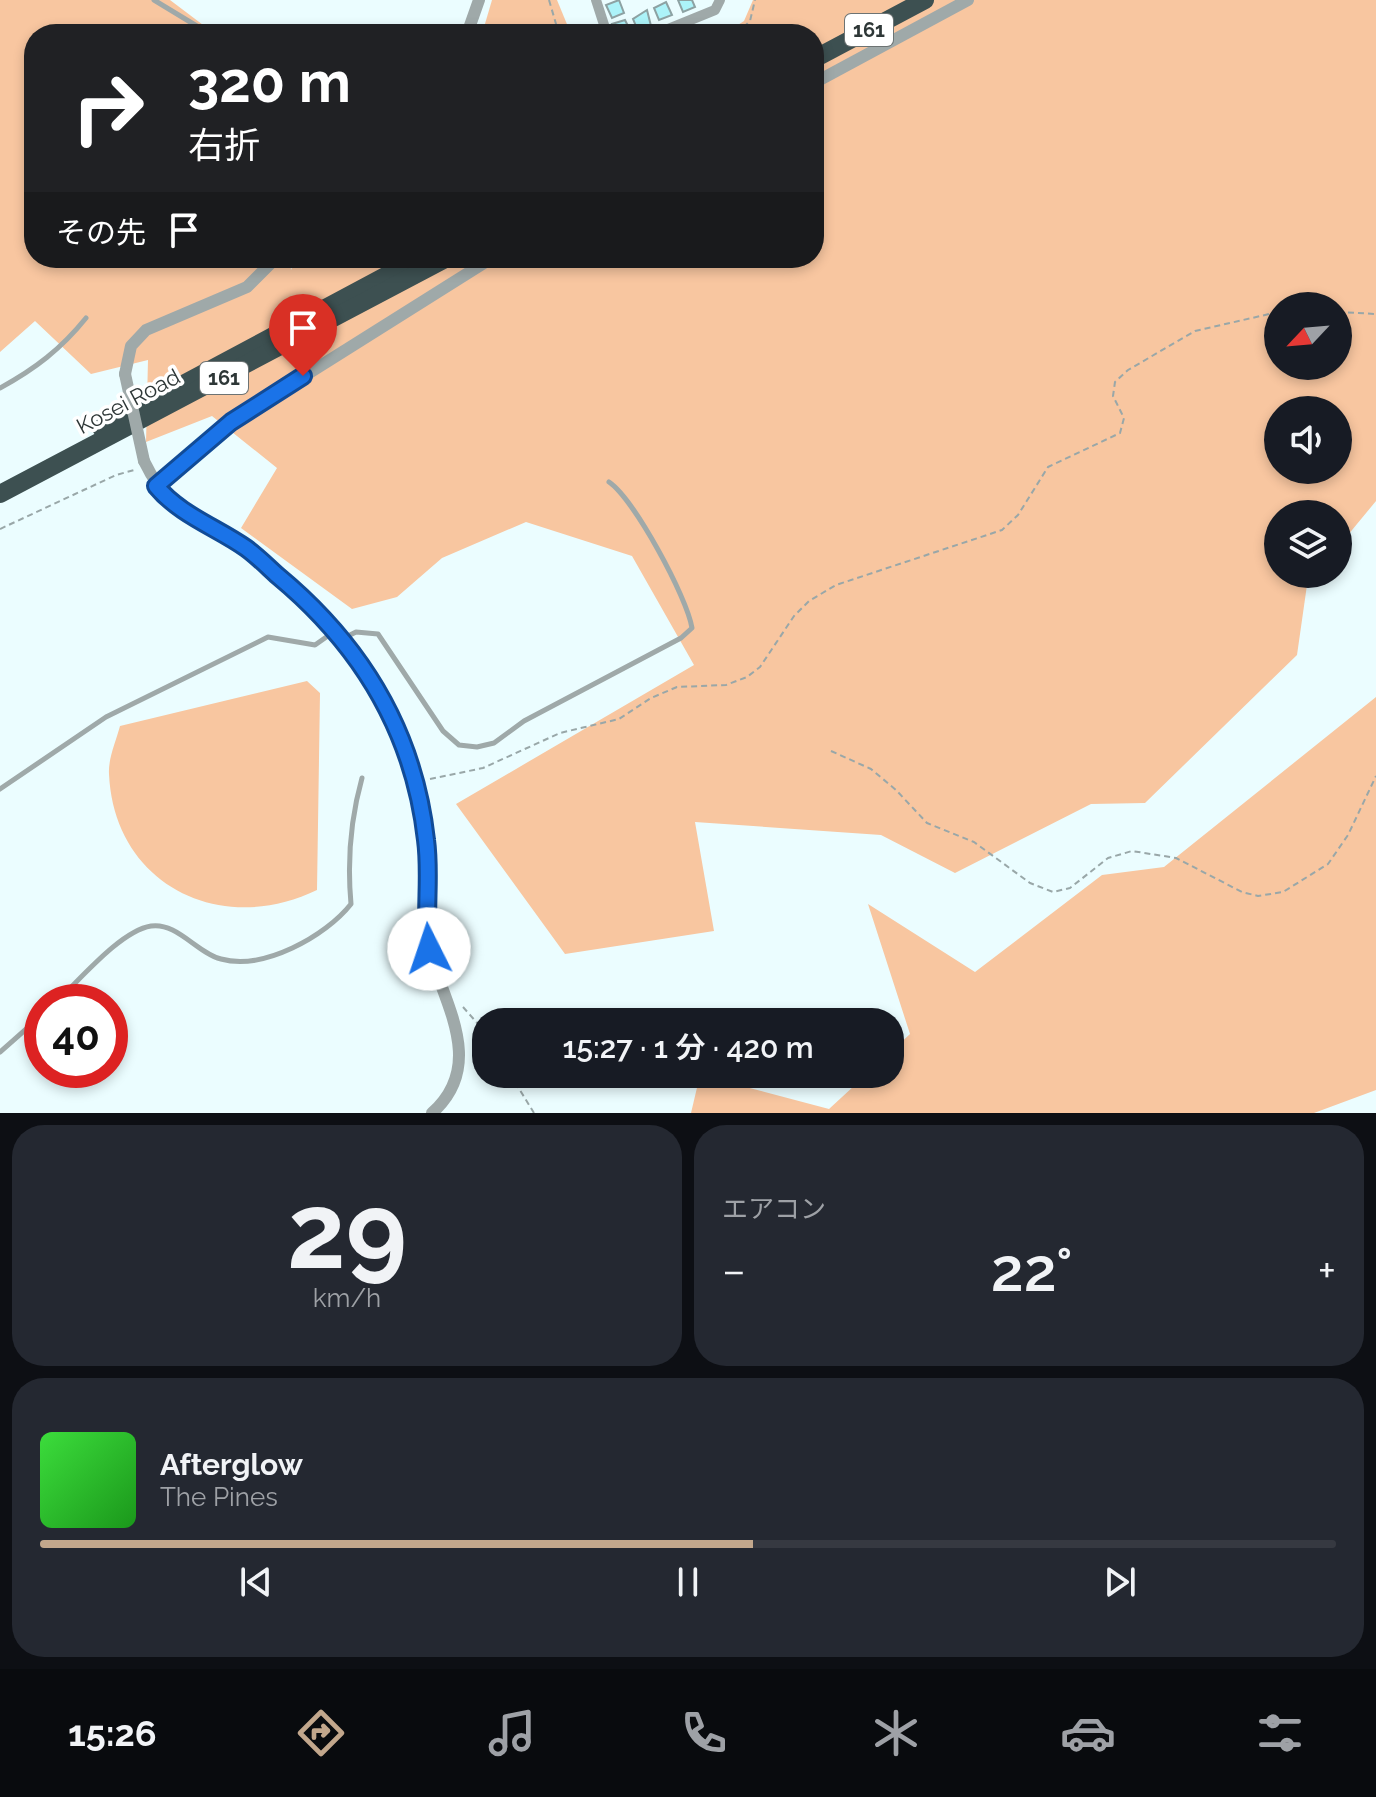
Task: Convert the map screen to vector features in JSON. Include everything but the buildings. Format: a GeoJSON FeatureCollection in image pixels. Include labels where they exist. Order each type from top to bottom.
{"type":"FeatureCollection","features":[{"type":"Feature","properties":{"kind":"highway","name":"161"},"geometry":{"type":"LineString","coordinates":[[824,40],[899,0]]}},
{"type":"Feature","properties":{"kind":"highway","name":"161"},"geometry":{"type":"LineString","coordinates":[[824,54],[925,0]]}},
{"type":"Feature","properties":{"kind":"highway","name":"Kosei Road"},"geometry":{"type":"LineString","coordinates":[[0,482],[400,268]]}},
{"type":"Feature","properties":{"kind":"highway","name":"Kosei Road"},"geometry":{"type":"LineString","coordinates":[[0,494],[428,268]]}},
{"type":"Feature","properties":{"kind":"street"},"geometry":{"type":"LineString","coordinates":[[471,24],[479,0]]}},
{"type":"Feature","properties":{"kind":"street"},"geometry":{"type":"LineString","coordinates":[[596,0],[604,24]]}},
{"type":"Feature","properties":{"kind":"street"},"geometry":{"type":"LineString","coordinates":[[681,24],[715,10],[720,0]]}},
{"type":"Feature","properties":{"kind":"street"},"geometry":{"type":"LineString","coordinates":[[824,78],[968,0]]}},
{"type":"Feature","properties":{"kind":"street"},"geometry":{"type":"LineString","coordinates":[[266,268],[247,287],[146,330],[131,346],[125,374],[146,464],[156,486],[168,501],[245,548],[316,612],[379,689],[395,720],[412,767],[421,807],[429,875],[425,922],[429,949],[456,1020],[460,1053],[458,1074],[432,1113]]}},
{"type":"Feature","properties":{"kind":"street"},"geometry":{"type":"LineString","coordinates":[[156,486],[231,422],[476,268]]}},
{"type":"Feature","properties":{"kind":"lane"},"geometry":{"type":"LineString","coordinates":[[154,0],[194,24]]}},
{"type":"Feature","properties":{"kind":"lane"},"geometry":{"type":"LineString","coordinates":[[0,388],[32,371],[63,346],[86,318]]}},
{"type":"Feature","properties":{"kind":"lane"},"geometry":{"type":"LineString","coordinates":[[0,789],[106,717],[268,637],[315,645],[356,632],[378,634],[443,731],[459,745],[477,747],[494,743],[524,721],[681,638],[692,628],[683,598],[630,503],[609,482]]}},
{"type":"Feature","properties":{"kind":"lane"},"geometry":{"type":"LineString","coordinates":[[75,984],[120,942],[135,931],[152,926],[166,926],[222,960],[239,960],[299,947],[341,917],[351,904],[348,869],[351,819],[362,778]]}},
{"type":"Feature","properties":{"kind":"lane"},"geometry":{"type":"LineString","coordinates":[[0,1052],[24,1031]]}},
{"type":"Feature","properties":{"kind":"path"},"geometry":{"type":"LineString","coordinates":[[549,0],[556,24]]}},
{"type":"Feature","properties":{"kind":"path"},"geometry":{"type":"LineString","coordinates":[[747,24],[755,0]]}},
{"type":"Feature","properties":{"kind":"path"},"geometry":{"type":"LineString","coordinates":[[1352,313],[1376,314]]}},
{"type":"Feature","properties":{"kind":"path"},"geometry":{"type":"LineString","coordinates":[[430,779],[483,768],[560,733],[619,719],[651,698],[677,687],[726,685],[747,677],[760,667],[794,616],[809,601],[836,585],[1002,530],[1018,515],[1048,467],[1120,433],[1124,418],[1113,396],[1115,382],[1128,370],[1195,331],[1264,315]]}},
{"type":"Feature","properties":{"kind":"path"},"geometry":{"type":"LineString","coordinates":[[0,529],[146,464]]}},
{"type":"Feature","properties":{"kind":"path"},"geometry":{"type":"LineString","coordinates":[[831,751],[871,769],[927,823],[974,842],[1030,883],[1053,892],[1070,888],[1108,858],[1132,851],[1176,858],[1242,892],[1258,896],[1283,892],[1328,864],[1348,835],[1376,776]]}},
{"type":"Feature","properties":{"kind":"path"},"geometry":{"type":"LineString","coordinates":[[460,1003],[472,1017]]}},
{"type":"Feature","properties":{"kind":"path"},"geometry":{"type":"LineString","coordinates":[[519,1088],[534,1113]]}},
{"type":"Feature","properties":{"kind":"shaded area"},"geometry":{"type":"Polygon","coordinates":[[[0,0],[170,0],[202,24],[24,24],[24,268],[291,270],[824,268],[824,24],[739,24],[744,21],[753,0],[1376,0],[1376,501],[1352,530],[1352,500],[1264,500],[1264,588],[1307,588],[1297,655],[1145,803],[1091,804],[955,873],[881,835],[695,822],[714,931],[565,954],[456,804],[694,665],[632,556],[526,522],[442,558],[397,597],[352,609],[241,528],[277,468],[212,416],[146,442],[148,360],[91,374],[35,321],[0,352],[0,0]]]}},
{"type":"Feature","properties":{"kind":"shaded area"},"geometry":{"type":"Polygon","coordinates":[[[492,0],[557,0],[567,24],[485,24],[492,0]]]}},
{"type":"Feature","properties":{"kind":"shaded area"},"geometry":{"type":"Polygon","coordinates":[[[307,681],[320,693],[317,890],[281,903],[245,907],[210,903],[179,891],[152,872],[130,846],[115,813],[109,768],[120,726],[307,681]]]}},
{"type":"Feature","properties":{"kind":"shaded area"},"geometry":{"type":"Polygon","coordinates":[[[1376,697],[1376,1090],[1314,1113],[691,1113],[697,1088],[749,1088],[829,1109],[852,1088],[904,1088],[904,1040],[910,1034],[868,904],[975,972],[1102,875],[1164,867],[1376,697]]]}},
{"type":"Feature","properties":{"kind":"route"},"geometry":{"type":"LineString","coordinates":[[303,376],[231,422],[156,486],[168,501],[245,548],[283,579],[316,612],[379,689],[395,720],[412,767],[421,807],[429,875],[425,922],[429,949]]}}]}
